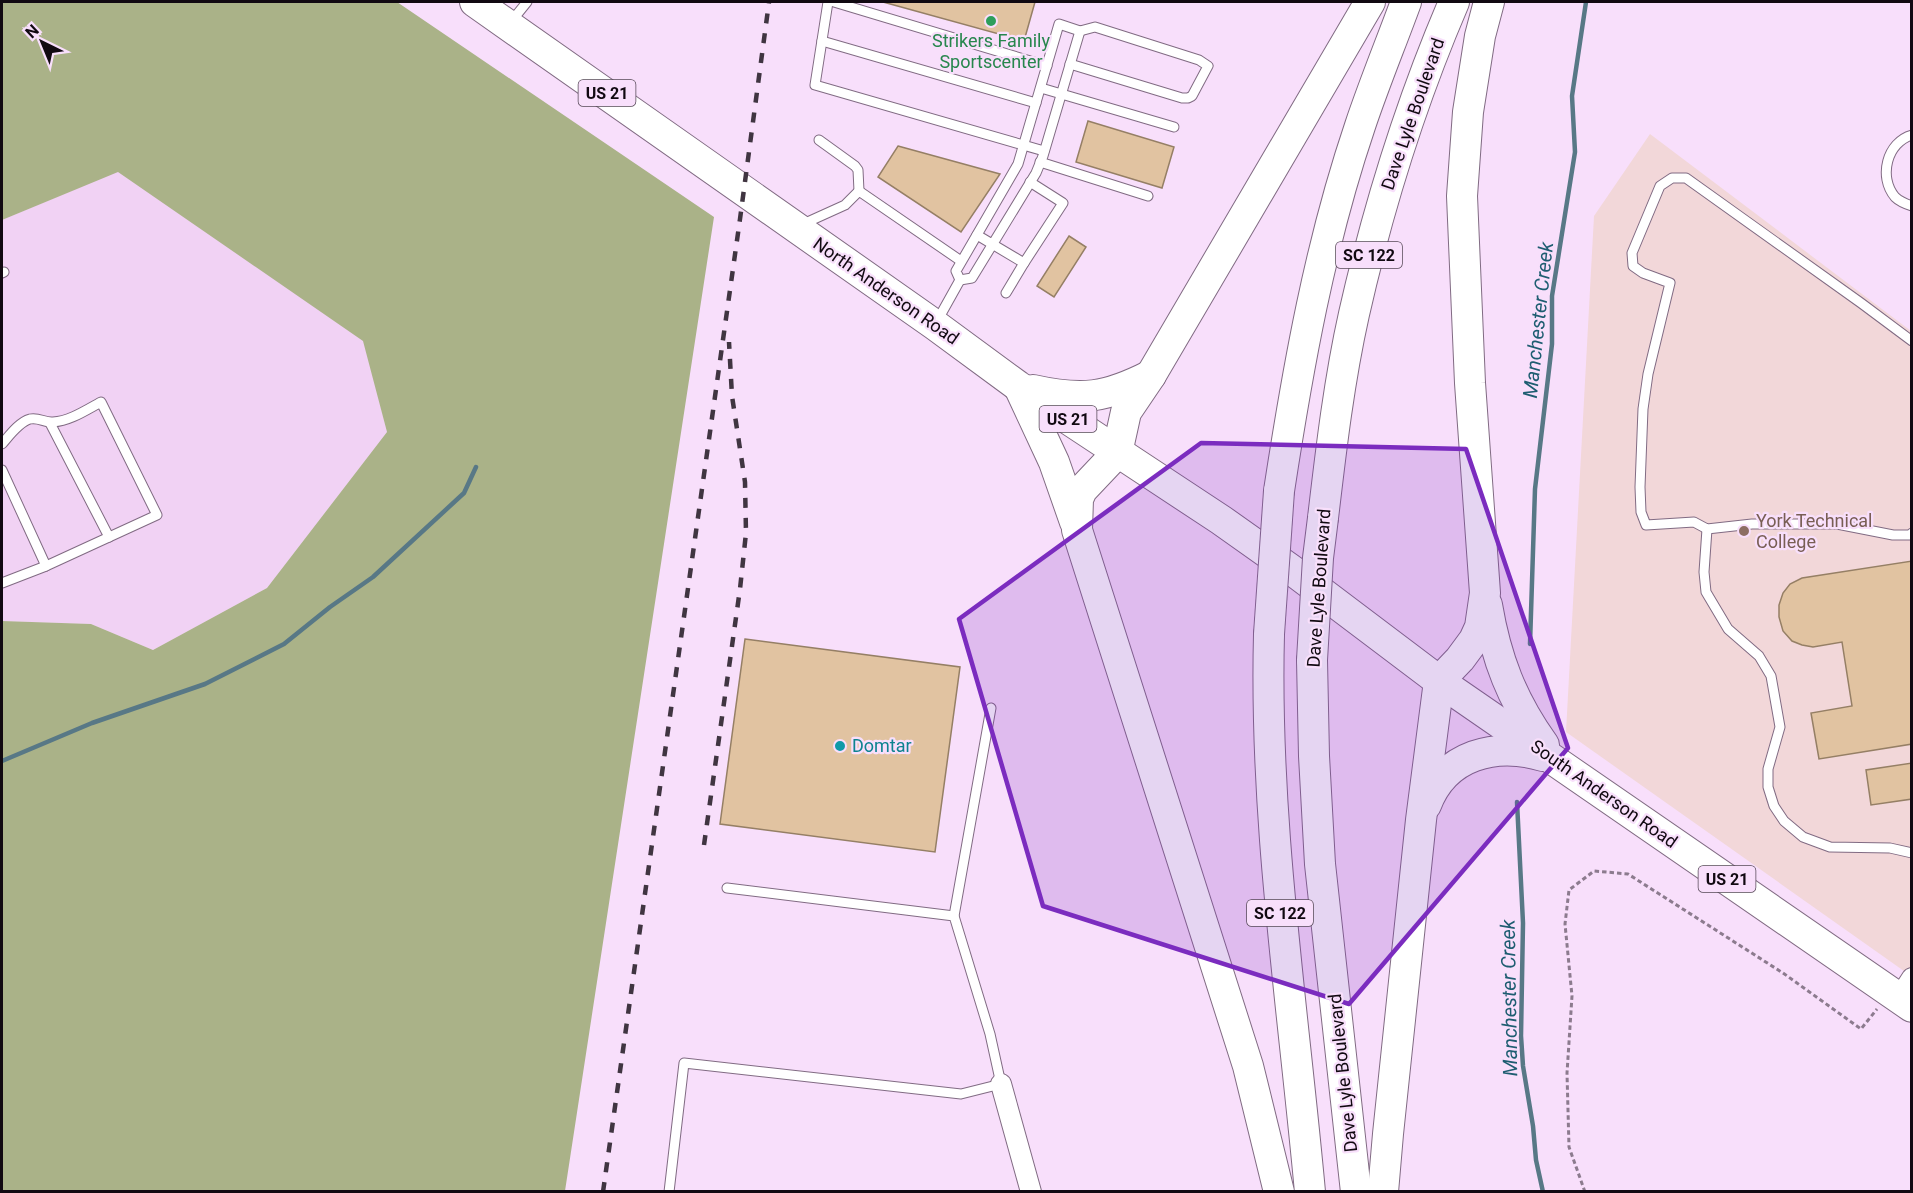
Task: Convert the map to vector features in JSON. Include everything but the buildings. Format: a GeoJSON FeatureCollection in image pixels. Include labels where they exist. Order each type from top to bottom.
{"type":"FeatureCollection","features":[{"type":"Feature","properties":{"kind":"main road","name":"North Anderson Road"},"geometry":{"type":"LineString","coordinates":[[475,2],[935,325],[1018,386],[1221,520],[1300,576]]}},
{"type":"Feature","properties":{"kind":"main road"},"geometry":{"type":"LineString","coordinates":[[1077,530],[1078,499],[1082,490],[1118,453],[1126,412],[1370,2]]}},
{"type":"Feature","properties":{"kind":"main road","name":"SC 122"},"geometry":{"type":"LineString","coordinates":[[1310,1191],[1275,855],[1269,719],[1269,634],[1279,491],[1300,360],[1331,223],[1360,126],[1406,2]]}},
{"type":"Feature","properties":{"kind":"main road","name":"Dave Lyle Boulevard"},"geometry":{"type":"LineString","coordinates":[[1356,1191],[1320,864],[1312,660],[1317,578],[1340,393],[1354,316],[1399,149],[1436,44],[1454,2]]}},
{"type":"Feature","properties":{"kind":"main road"},"geometry":{"type":"LineString","coordinates":[[1489,2],[1480,36],[1468,112],[1462,196],[1470,383],[1485,593],[1492,640],[1500,663],[1519,706],[1555,760]]}},
{"type":"Feature","properties":{"kind":"main road"},"geometry":{"type":"LineString","coordinates":[[1018,386],[1052,394],[1082,397],[1115,392],[1150,375]]}},
{"type":"Feature","properties":{"kind":"main road"},"geometry":{"type":"LineString","coordinates":[[1018,386],[1054,462],[1077,530],[1248,1066],[1279,1191]]}},
{"type":"Feature","properties":{"kind":"main road","name":"South Anderson Road"},"geometry":{"type":"LineString","coordinates":[[1300,576],[1439,681],[1903,994]]}},
{"type":"Feature","properties":{"kind":"main road"},"geometry":{"type":"LineString","coordinates":[[1383,1191],[1421,820],[1439,681],[1474,640],[1480,627],[1485,593]]}},
{"type":"Feature","properties":{"kind":"main road"},"geometry":{"type":"LineString","coordinates":[[1421,820],[1437,784],[1464,759],[1484,752],[1504,751],[1531,753],[1555,760]]}},
{"type":"Feature","properties":{"kind":"street"},"geometry":{"type":"LineString","coordinates":[[1001,1084],[1031,1191]]}},
{"type":"Feature","properties":{"kind":"lane"},"geometry":{"type":"LineString","coordinates":[[509,25],[527,2]]}},
{"type":"Feature","properties":{"kind":"lane"},"geometry":{"type":"LineString","coordinates":[[828,2],[815,86],[1044,151]]}},
{"type":"Feature","properties":{"kind":"lane"},"geometry":{"type":"LineString","coordinates":[[838,2],[1047,66]]}},
{"type":"Feature","properties":{"kind":"lane"},"geometry":{"type":"LineString","coordinates":[[960,280],[956,271],[961,261],[1018,164],[1059,24],[1080,31],[1095,27],[1205,62],[1208,66],[1192,96],[1182,98],[1070,64]]}},
{"type":"Feature","properties":{"kind":"lane"},"geometry":{"type":"LineString","coordinates":[[960,280],[972,278],[1040,162],[1080,31]]}},
{"type":"Feature","properties":{"kind":"lane"},"geometry":{"type":"LineString","coordinates":[[822,41],[1036,103]]}},
{"type":"Feature","properties":{"kind":"lane"},"geometry":{"type":"LineString","coordinates":[[1041,88],[1174,128]]}},
{"type":"Feature","properties":{"kind":"lane"},"geometry":{"type":"LineString","coordinates":[[1911,135],[1900,139],[1894,147],[1885,170],[1895,196],[1911,206]]}},
{"type":"Feature","properties":{"kind":"lane"},"geometry":{"type":"LineString","coordinates":[[796,227],[845,205],[859,191],[858,170],[855,166],[819,141]]}},
{"type":"Feature","properties":{"kind":"lane"},"geometry":{"type":"LineString","coordinates":[[1040,162],[1148,196]]}},
{"type":"Feature","properties":{"kind":"lane"},"geometry":{"type":"LineString","coordinates":[[1911,341],[1686,178],[1672,178],[1659,186],[1632,253],[1633,266],[1643,273],[1670,283],[1642,409],[1640,487],[1641,512],[1646,525],[1694,522],[1707,529],[1752,524],[1837,524],[1893,535],[1910,535],[1911,533]]}},
{"type":"Feature","properties":{"kind":"lane"},"geometry":{"type":"LineString","coordinates":[[1006,293],[1063,203],[1030,182]]}},
{"type":"Feature","properties":{"kind":"lane"},"geometry":{"type":"LineString","coordinates":[[859,191],[961,261]]}},
{"type":"Feature","properties":{"kind":"lane"},"geometry":{"type":"LineString","coordinates":[[976,235],[1024,263]]}},
{"type":"Feature","properties":{"kind":"lane"},"geometry":{"type":"LineString","coordinates":[[935,325],[960,280]]}},
{"type":"Feature","properties":{"kind":"lane"},"geometry":{"type":"LineString","coordinates":[[2,444],[30,419],[40,419],[50,423],[68,419],[101,402],[157,515],[46,566],[2,583]]}},
{"type":"Feature","properties":{"kind":"lane"},"geometry":{"type":"LineString","coordinates":[[50,423],[109,537]]}},
{"type":"Feature","properties":{"kind":"lane"},"geometry":{"type":"LineString","coordinates":[[2,470],[46,566]]}},
{"type":"Feature","properties":{"kind":"lane"},"geometry":{"type":"LineString","coordinates":[[1707,529],[1704,572],[1706,592],[1728,629],[1759,656],[1771,676],[1780,727],[1767,769],[1768,787],[1774,806],[1784,821],[1803,837],[1830,847],[1890,848],[1911,853]]}},
{"type":"Feature","properties":{"kind":"lane"},"geometry":{"type":"LineString","coordinates":[[669,1191],[684,1063],[961,1094],[1001,1084],[990,1034],[954,916],[991,708]]}},
{"type":"Feature","properties":{"kind":"lane"},"geometry":{"type":"LineString","coordinates":[[727,888],[954,916]]}},
{"type":"Feature","properties":{"kind":"path"},"geometry":{"type":"LineString","coordinates":[[1585,1191],[1569,1147],[1567,1073],[1572,996],[1565,924],[1569,890],[1594,870],[1628,874],[1783,973],[1861,1029],[1903,994]]}},
{"type":"Feature","properties":{"kind":"highlighted area"},"geometry":{"type":"Polygon","coordinates":[[[1201,443],[1466,449],[1568,748],[1349,1004],[1043,906],[959,619],[1201,443]]]}},
{"type":"Feature","properties":{"kind":"shaded area","name":"York Technical College"},"geometry":{"type":"Polygon","coordinates":[[[1650,134],[1911,331],[1911,976],[1566,732],[1594,216],[1650,134]]]}},
{"type":"Feature","properties":{"kind":"shaded area"},"geometry":{"type":"Polygon","coordinates":[[[118,171],[364,341],[387,432],[267,588],[153,650],[91,624],[2,621],[2,220],[118,171]]]}},
{"type":"Feature","properties":{"kind":"green space"},"geometry":{"type":"Polygon","coordinates":[[[2,2],[397,2],[714,217],[565,1191],[2,1191],[2,621],[91,624],[153,650],[267,588],[387,432],[363,341],[118,172],[2,220],[2,2]]]}},
{"type":"Feature","properties":{"kind":"waterway","name":"Manchester Creek"},"geometry":{"type":"LineString","coordinates":[[1530,644],[1535,489],[1552,344],[1552,296],[1575,152],[1572,96],[1586,2]]}},
{"type":"Feature","properties":{"kind":"waterway"},"geometry":{"type":"LineString","coordinates":[[2,761],[92,723],[205,684],[284,644],[330,607],[373,577],[464,493],[476,467]]}},
{"type":"Feature","properties":{"kind":"waterway","name":"Manchester Creek"},"geometry":{"type":"LineString","coordinates":[[1517,802],[1523,923],[1521,1036],[1536,1160],[1543,1192]]}},
{"type":"Feature","properties":{"kind":"railway"},"geometry":{"type":"LineString","coordinates":[[603,1192],[769,2]]}},
{"type":"Feature","properties":{"kind":"railway"},"geometry":{"type":"LineString","coordinates":[[704,845],[746,533],[745,482],[732,396],[729,342]]}},
{"type":"Feature","properties":{"kind":"place","name":"Strikers Family Sportscenter"},"geometry":{"type":"Point","coordinates":[991,21]}},
{"type":"Feature","properties":{"kind":"place","name":"York Technical College"},"geometry":{"type":"Point","coordinates":[1744,531]}},
{"type":"Feature","properties":{"kind":"place","name":"Domtar"},"geometry":{"type":"Point","coordinates":[840,746]}}]}
